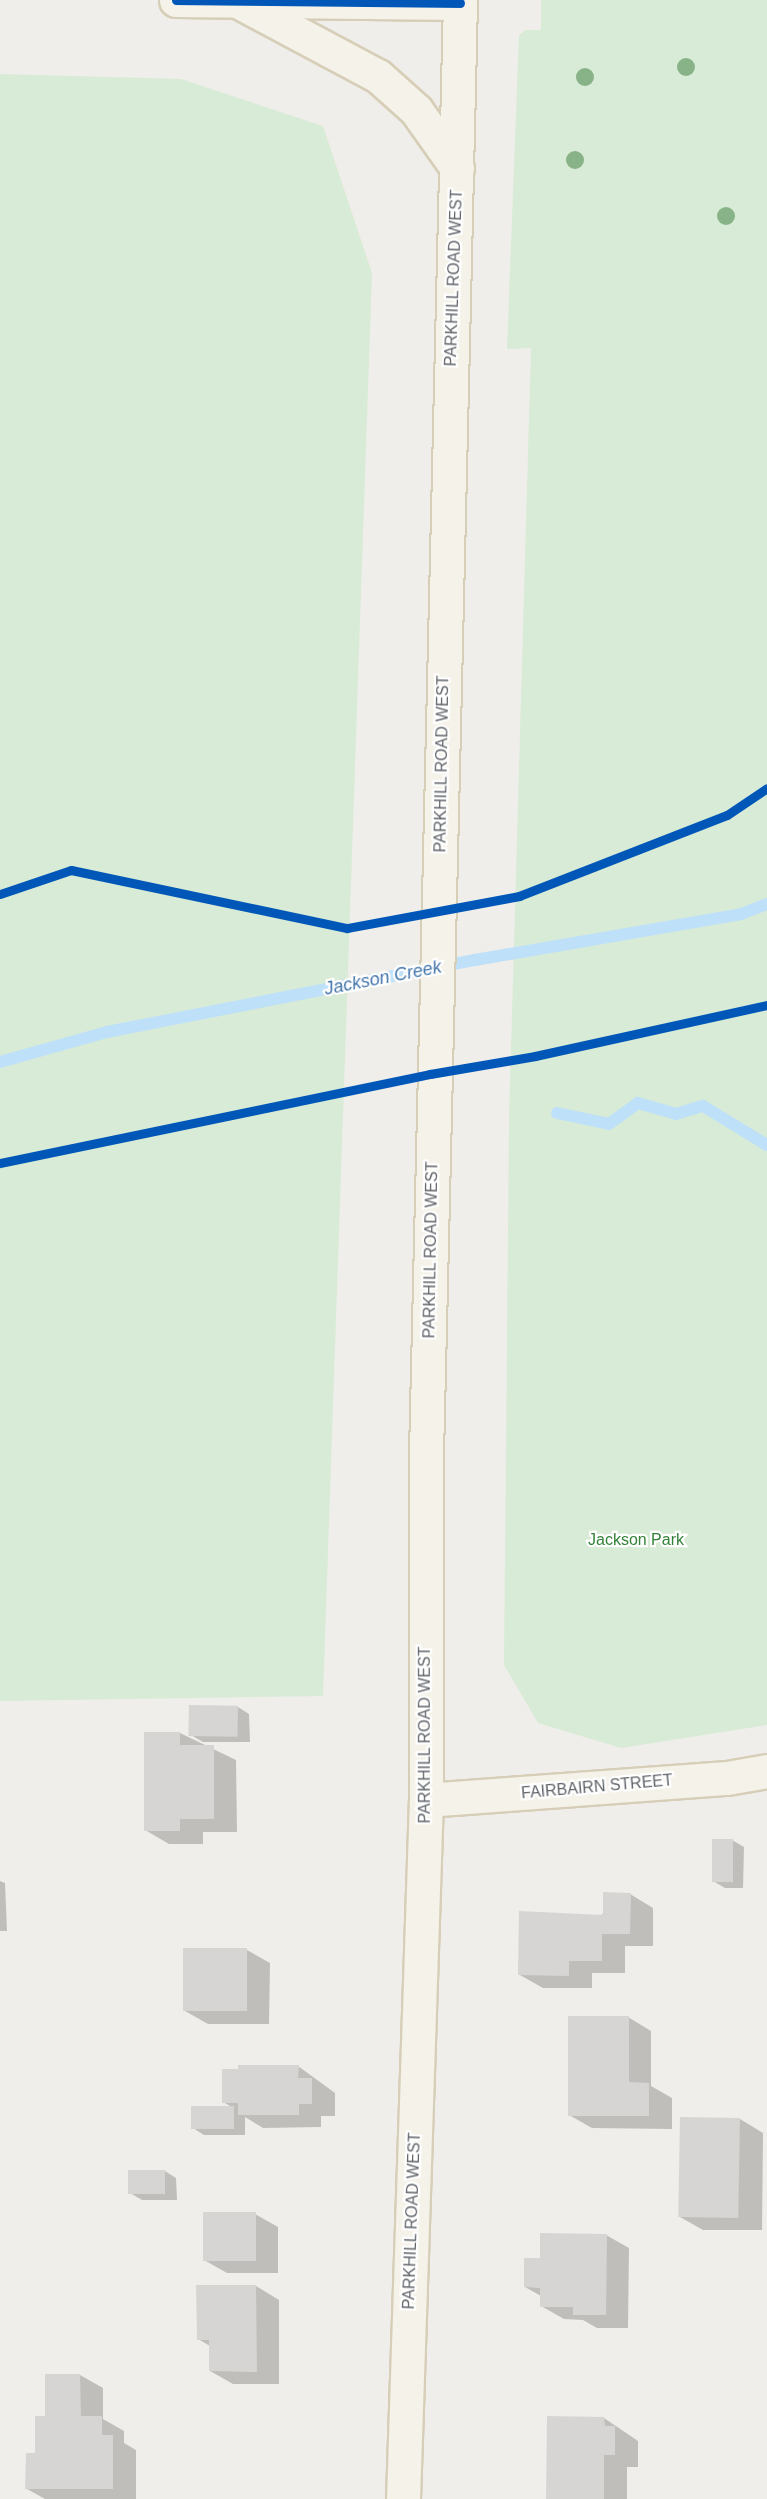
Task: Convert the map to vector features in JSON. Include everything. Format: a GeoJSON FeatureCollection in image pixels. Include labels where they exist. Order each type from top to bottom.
{"type":"FeatureCollection","features":[{"type":"Feature","properties":{"kind":"main road"},"geometry":{"type":"LineString","coordinates":[[176,0],[460,2]]}},
{"type":"Feature","properties":{"kind":"main road"},"geometry":{"type":"LineString","coordinates":[[237,0],[378,76],[416,110],[457,168]]}},
{"type":"Feature","properties":{"kind":"main road","name":"PARKHILL ROAD WEST"},"geometry":{"type":"LineString","coordinates":[[403,2499],[426,1800],[431,1230],[460,2]]}},
{"type":"Feature","properties":{"kind":"main road","name":"FAIRBAIRN STREET"},"geometry":{"type":"LineString","coordinates":[[426,1800],[727,1778],[767,1771]]}},
{"type":"Feature","properties":{"kind":"green space","name":"Jackson Park"},"geometry":{"type":"Polygon","coordinates":[[[541,0],[767,0],[767,1725],[621,1748],[538,1723],[504,1665],[509,1119],[531,348],[507,349],[519,35],[526,30],[541,30],[541,0]]]}},
{"type":"Feature","properties":{"kind":"green space"},"geometry":{"type":"Polygon","coordinates":[[[0,74],[181,79],[323,126],[372,273],[323,1696],[0,1701],[0,74]]]}},
{"type":"Feature","properties":{"kind":"building"},"geometry":{"type":"Polygon","coordinates":[[[189,1705],[238,1706],[237,1737],[188,1736],[189,1705]]]}},
{"type":"Feature","properties":{"kind":"building"},"geometry":{"type":"Polygon","coordinates":[[[144,1732],[180,1732],[180,1745],[214,1745],[214,1819],[180,1819],[180,1831],[144,1831],[144,1732]]]}},
{"type":"Feature","properties":{"kind":"building"},"geometry":{"type":"Polygon","coordinates":[[[712,1839],[733,1839],[733,1882],[712,1882],[712,1839]]]}},
{"type":"Feature","properties":{"kind":"building"},"geometry":{"type":"Polygon","coordinates":[[[603,1892],[631,1893],[630,1934],[602,1934],[602,1961],[569,1961],[569,1976],[518,1975],[519,1911],[603,1915],[603,1892]]]}},
{"type":"Feature","properties":{"kind":"building"},"geometry":{"type":"Polygon","coordinates":[[[183,1948],[247,1948],[247,2011],[183,2011],[183,1948]]]}},
{"type":"Feature","properties":{"kind":"building"},"geometry":{"type":"Polygon","coordinates":[[[568,2016],[629,2016],[629,2082],[649,2083],[649,2116],[568,2116],[568,2016]]]}},
{"type":"Feature","properties":{"kind":"building"},"geometry":{"type":"Polygon","coordinates":[[[238,2065],[299,2065],[298,2078],[312,2078],[312,2104],[299,2104],[299,2115],[238,2115],[238,2103],[222,2103],[222,2069],[238,2069],[238,2065]]]}},
{"type":"Feature","properties":{"kind":"building"},"geometry":{"type":"Polygon","coordinates":[[[191,2106],[234,2106],[234,2129],[191,2129],[191,2106]]]}},
{"type":"Feature","properties":{"kind":"building"},"geometry":{"type":"Polygon","coordinates":[[[680,2117],[740,2118],[738,2218],[678,2217],[680,2117]]]}},
{"type":"Feature","properties":{"kind":"building"},"geometry":{"type":"Polygon","coordinates":[[[128,2170],[165,2170],[165,2194],[128,2194],[128,2170]]]}},
{"type":"Feature","properties":{"kind":"building"},"geometry":{"type":"Polygon","coordinates":[[[203,2212],[256,2212],[256,2261],[203,2261],[203,2212]]]}},
{"type":"Feature","properties":{"kind":"building"},"geometry":{"type":"Polygon","coordinates":[[[540,2233],[607,2234],[606,2315],[573,2315],[573,2307],[540,2307],[540,2288],[524,2287],[524,2258],[540,2258],[540,2233]]]}},
{"type":"Feature","properties":{"kind":"building"},"geometry":{"type":"Polygon","coordinates":[[[196,2285],[256,2285],[257,2372],[209,2371],[209,2340],[197,2340],[196,2285]]]}},
{"type":"Feature","properties":{"kind":"building"},"geometry":{"type":"Polygon","coordinates":[[[45,2374],[80,2374],[81,2416],[102,2416],[102,2435],[113,2435],[113,2489],[25,2489],[26,2453],[35,2453],[35,2416],[45,2416],[45,2374]]]}},
{"type":"Feature","properties":{"kind":"building"},"geometry":{"type":"Polygon","coordinates":[[[547,2416],[604,2417],[605,2426],[615,2426],[615,2455],[604,2455],[604,2499],[546,2499],[547,2416]]]}},
{"type":"Feature","properties":{"kind":"waterway","name":"Jackson Creek"},"geometry":{"type":"LineString","coordinates":[[0,1062],[107,1032],[475,960],[741,914],[767,904]]}},
{"type":"Feature","properties":{"kind":"waterway"},"geometry":{"type":"LineString","coordinates":[[557,1113],[609,1124],[638,1103],[676,1114],[703,1106],[767,1145]]}},
{"type":"Feature","properties":{"kind":"cycle path"},"geometry":{"type":"LineString","coordinates":[[176,0],[460,3]]}},
{"type":"Feature","properties":{"kind":"cycle path"},"geometry":{"type":"LineString","coordinates":[[0,894],[71,870],[347,928],[519,896],[727,815],[767,788]]}},
{"type":"Feature","properties":{"kind":"cycle path"},"geometry":{"type":"LineString","coordinates":[[0,1163],[430,1074],[535,1056],[767,1005]]}}]}
